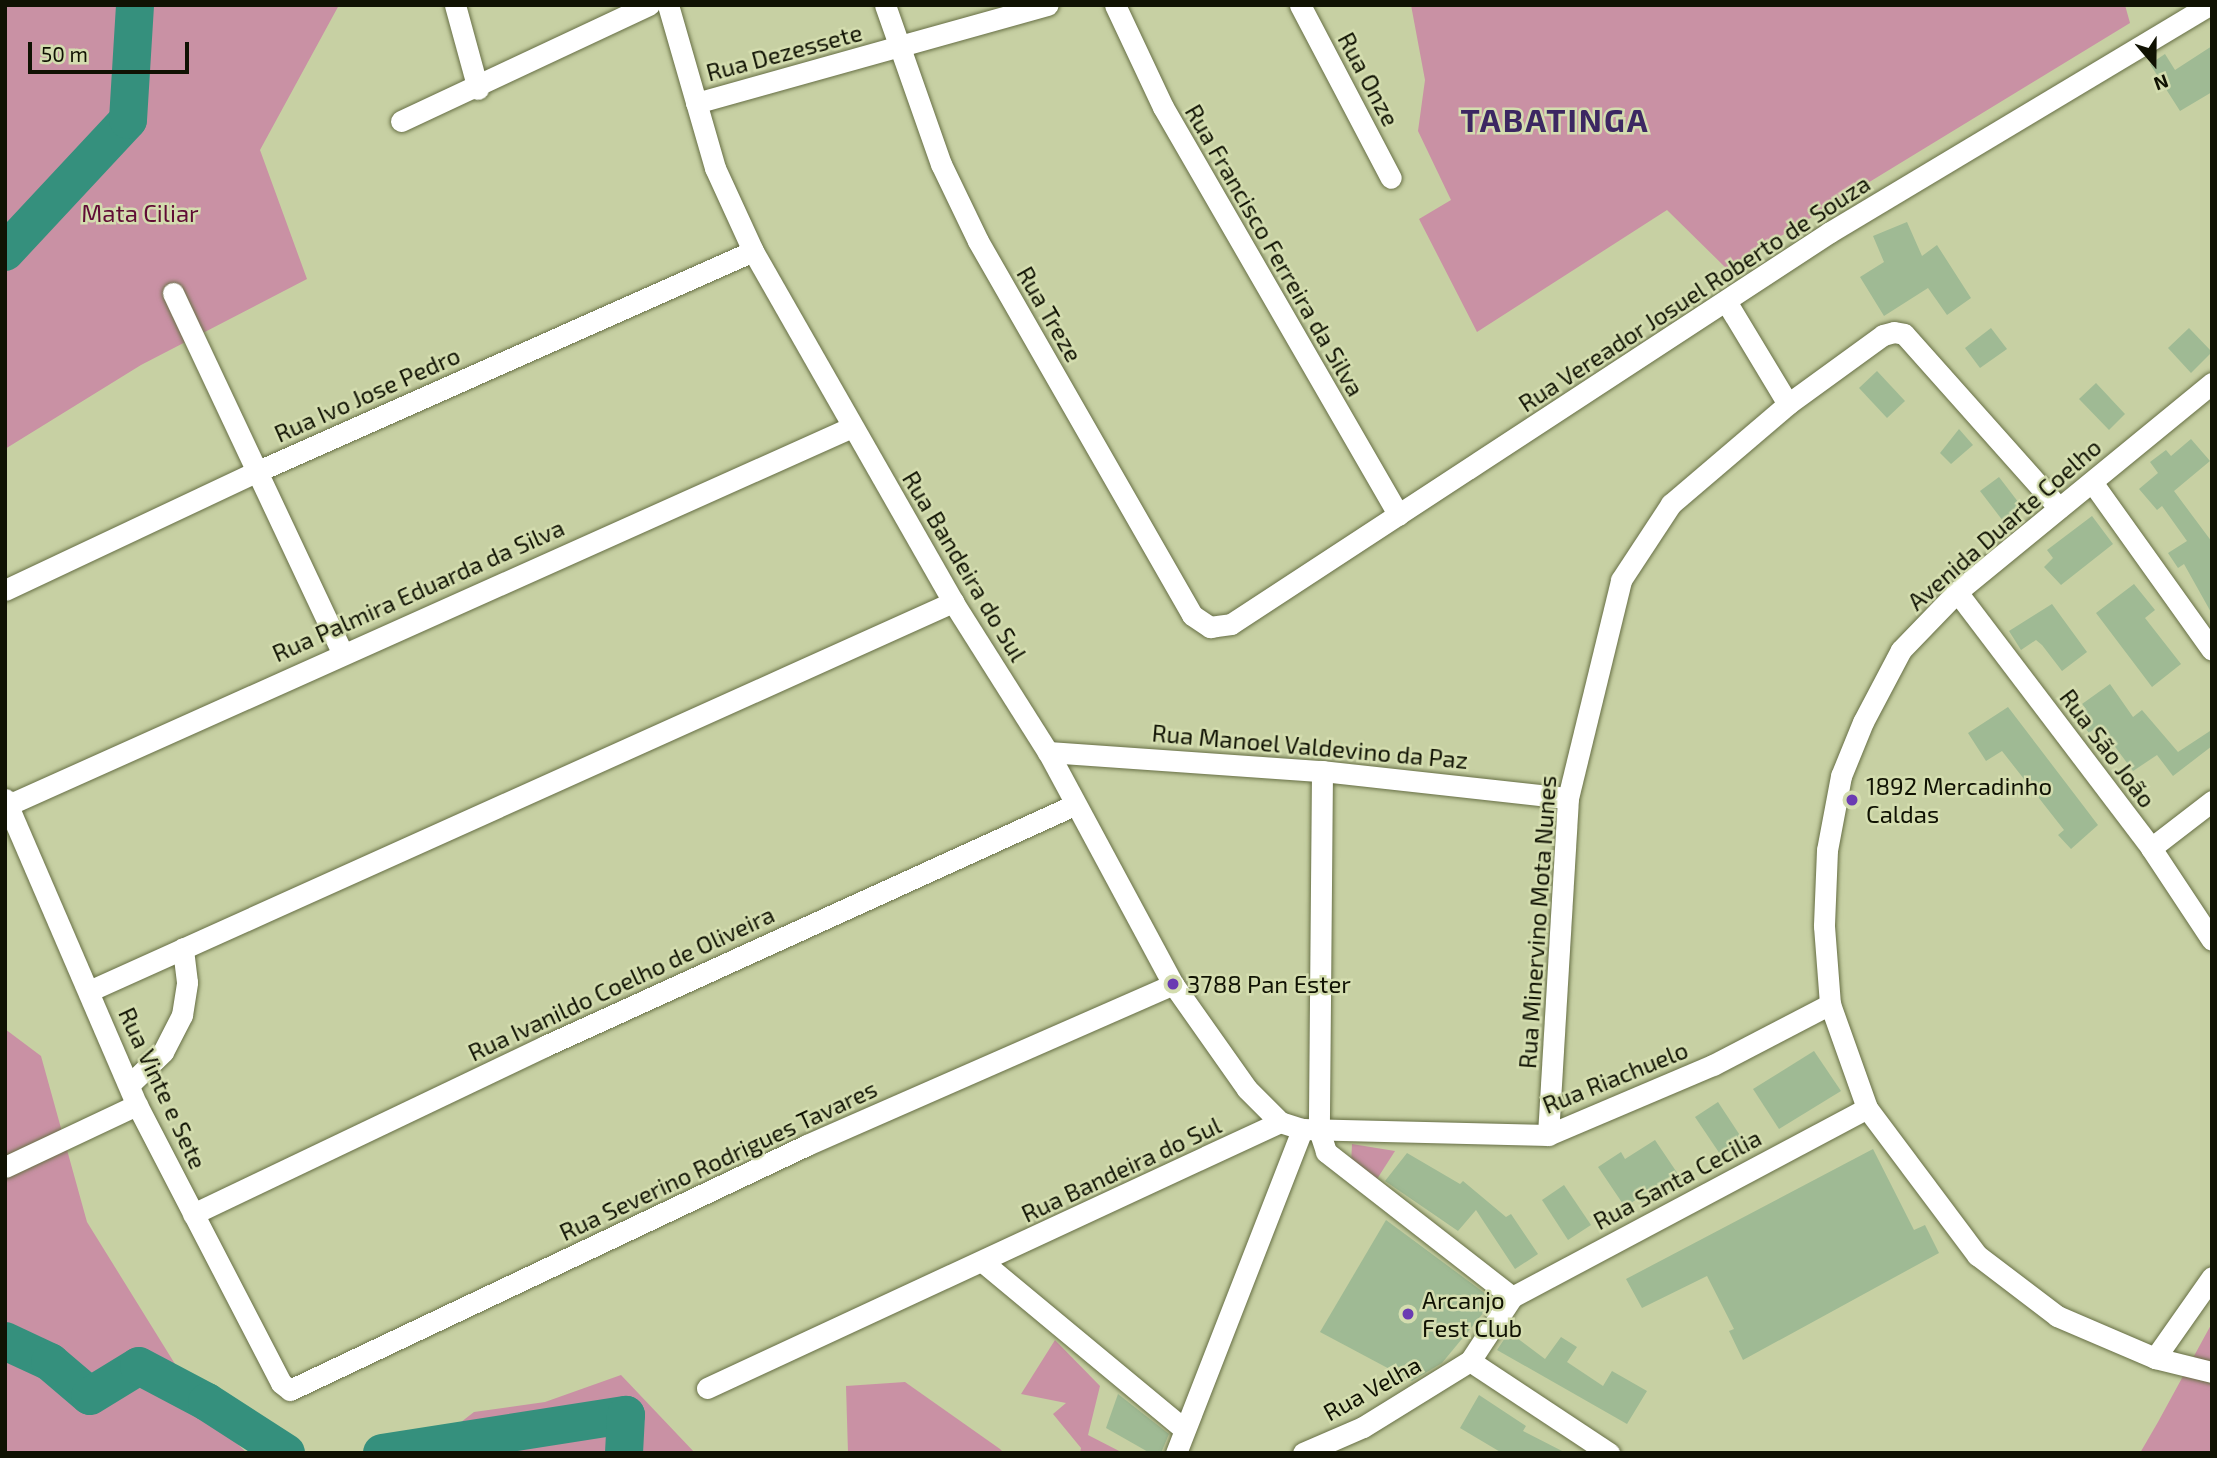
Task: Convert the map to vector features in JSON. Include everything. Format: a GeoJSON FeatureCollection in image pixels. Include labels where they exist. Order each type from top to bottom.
{"type":"FeatureCollection","features":[{"type":"Feature","properties":{"kind":"street"},"geometry":{"type":"LineString","coordinates":[[455,5],[478,89]]}},
{"type":"Feature","properties":{"kind":"street"},"geometry":{"type":"LineString","coordinates":[[401,121],[478,89],[649,5]]}},
{"type":"Feature","properties":{"kind":"street","name":"Rua Bandeira do Sul"},"geometry":{"type":"LineString","coordinates":[[667,5],[715,168],[752,251],[852,427],[953,602],[1048,752],[1172,984],[1247,1089],[1280,1122],[1311,1129]]}},
{"type":"Feature","properties":{"kind":"street","name":"Rua Treze"},"geometry":{"type":"LineString","coordinates":[[885,5],[898,48],[942,164],[978,241],[1192,615],[1210,627]]}},
{"type":"Feature","properties":{"kind":"street","name":"Rua Dezessete"},"geometry":{"type":"LineString","coordinates":[[696,103],[1048,5]]}},
{"type":"Feature","properties":{"kind":"street","name":"Rua Francisco Ferreira da Silva"},"geometry":{"type":"LineString","coordinates":[[1115,5],[1163,107],[1399,516]]}},
{"type":"Feature","properties":{"kind":"street","name":"Rua Onze"},"geometry":{"type":"LineString","coordinates":[[1300,5],[1391,178]]}},
{"type":"Feature","properties":{"kind":"street","name":"Rua Vereador Josuel Roberto de Souza"},"geometry":{"type":"LineString","coordinates":[[1210,627],[1231,624],[1727,303],[1830,232],[2210,5]]}},
{"type":"Feature","properties":{"kind":"street","name":"Rua Ivo Jose Pedro"},"geometry":{"type":"LineString","coordinates":[[5,590],[256,472],[752,251]]}},
{"type":"Feature","properties":{"kind":"street"},"geometry":{"type":"LineString","coordinates":[[173,293],[342,652]]}},
{"type":"Feature","properties":{"kind":"street"},"geometry":{"type":"LineString","coordinates":[[1727,303],[1788,404]]}},
{"type":"Feature","properties":{"kind":"street","name":"Rua Minervino Mota Nunes"},"geometry":{"type":"LineString","coordinates":[[1548,1135],[1568,798],[1621,580],[1671,503],[1788,404],[1883,335],[1904,334],[2059,509]]}},
{"type":"Feature","properties":{"kind":"street","name":"Avenida Duarte Coelho"},"geometry":{"type":"LineString","coordinates":[[2212,383],[1957,592],[1901,650],[1863,722],[1842,776],[1826,850],[1824,926],[1830,1004],[1867,1108],[1977,1255],[2057,1316],[2155,1358],[2212,1372]]}},
{"type":"Feature","properties":{"kind":"street","name":"Rua Palmira Eduarda da Silva"},"geometry":{"type":"LineString","coordinates":[[6,802],[852,427]]}},
{"type":"Feature","properties":{"kind":"street"},"geometry":{"type":"LineString","coordinates":[[2092,482],[2212,650]]}},
{"type":"Feature","properties":{"kind":"street","name":"Rua São João"},"geometry":{"type":"LineString","coordinates":[[1957,592],[2151,848],[2212,940]]}},
{"type":"Feature","properties":{"kind":"street"},"geometry":{"type":"LineString","coordinates":[[89,991],[953,602]]}},
{"type":"Feature","properties":{"kind":"street","name":"Rua Manoel Valdevino da Paz"},"geometry":{"type":"LineString","coordinates":[[1048,752],[1322,771],[1568,798]]}},
{"type":"Feature","properties":{"kind":"street"},"geometry":{"type":"LineString","coordinates":[[1176,1453],[1183,1428],[1311,1129],[1322,771]]}},
{"type":"Feature","properties":{"kind":"street"},"geometry":{"type":"LineString","coordinates":[[2151,848],[2212,801]]}},
{"type":"Feature","properties":{"kind":"street","name":"Rua Vinte e Sete"},"geometry":{"type":"LineString","coordinates":[[6,802],[137,1105],[281,1383],[290,1390]]}},
{"type":"Feature","properties":{"kind":"street","name":"Rua Ivanildo Coelho de Oliveira"},"geometry":{"type":"LineString","coordinates":[[193,1214],[557,1040],[1074,805]]}},
{"type":"Feature","properties":{"kind":"street"},"geometry":{"type":"LineString","coordinates":[[130,1084],[163,1052],[182,1015],[187,982],[183,948]]}},
{"type":"Feature","properties":{"kind":"street","name":"Rua Severino Rodrigues Tavares"},"geometry":{"type":"LineString","coordinates":[[290,1390],[807,1145],[1172,984]]}},
{"type":"Feature","properties":{"kind":"street","name":"Rua Riachuelo"},"geometry":{"type":"LineString","coordinates":[[1311,1129],[1548,1135],[1713,1065],[1830,1004]]}},
{"type":"Feature","properties":{"kind":"street"},"geometry":{"type":"LineString","coordinates":[[5,1167],[137,1105]]}},
{"type":"Feature","properties":{"kind":"street","name":"Rua Santa Cecilia"},"geometry":{"type":"LineString","coordinates":[[1512,1297],[1867,1108]]}},
{"type":"Feature","properties":{"kind":"street","name":"Rua Bandeira do Sul"},"geometry":{"type":"LineString","coordinates":[[707,1388],[984,1263],[1280,1122]]}},
{"type":"Feature","properties":{"kind":"street"},"geometry":{"type":"LineString","coordinates":[[1311,1129],[1326,1152],[1512,1297]]}},
{"type":"Feature","properties":{"kind":"street"},"geometry":{"type":"LineString","coordinates":[[984,1263],[1183,1428]]}},
{"type":"Feature","properties":{"kind":"street"},"geometry":{"type":"LineString","coordinates":[[2155,1358],[2212,1277]]}},
{"type":"Feature","properties":{"kind":"street","name":"Rua Velha"},"geometry":{"type":"LineString","coordinates":[[1319,1450],[1413,1399],[1470,1361],[1512,1297]]}},
{"type":"Feature","properties":{"kind":"street"},"geometry":{"type":"LineString","coordinates":[[1470,1361],[1609,1453]]}},
{"type":"Feature","properties":{"kind":"green space","name":"Mata Ciliar"},"geometry":{"type":"Polygon","coordinates":[[[5,5],[339,5],[260,150],[307,279],[141,365],[5,449],[5,5]]]}},
{"type":"Feature","properties":{"kind":"green space"},"geometry":{"type":"Polygon","coordinates":[[[1411,5],[2125,5],[2130,23],[1727,269],[1667,210],[1477,332],[1419,219],[1451,200],[1418,131],[1425,80],[1411,5]]]}},
{"type":"Feature","properties":{"kind":"green space"},"geometry":{"type":"Polygon","coordinates":[[[5,1029],[41,1056],[87,1222],[206,1414],[247,1453],[5,1453],[5,1029]]]}},
{"type":"Feature","properties":{"kind":"green space"},"geometry":{"type":"Polygon","coordinates":[[[1352,1144],[1395,1151],[1377,1179],[1351,1166],[1352,1144]]]}},
{"type":"Feature","properties":{"kind":"green space"},"geometry":{"type":"Polygon","coordinates":[[[2212,1323],[2212,1453],[2140,1453],[2158,1422],[2212,1323]]]}},
{"type":"Feature","properties":{"kind":"green space"},"geometry":{"type":"Polygon","coordinates":[[[1055,1340],[1100,1386],[1088,1435],[1123,1453],[1080,1453],[1081,1448],[1053,1414],[1066,1403],[1021,1394],[1055,1340]]]}},
{"type":"Feature","properties":{"kind":"green space"},"geometry":{"type":"Polygon","coordinates":[[[621,1375],[695,1453],[421,1453],[474,1412],[545,1402],[621,1375]]]}},
{"type":"Feature","properties":{"kind":"green space"},"geometry":{"type":"Polygon","coordinates":[[[905,1382],[1004,1453],[848,1453],[846,1386],[905,1382]]]}},
{"type":"Feature","properties":{"kind":"building"},"geometry":{"type":"Polygon","coordinates":[[[2212,46],[2212,92],[2180,111],[2150,64],[2165,54],[2175,70],[2212,46]]]}},
{"type":"Feature","properties":{"kind":"building"},"geometry":{"type":"Polygon","coordinates":[[[1907,222],[1922,256],[1937,245],[1971,298],[1947,315],[1928,288],[1884,316],[1860,277],[1884,262],[1873,236],[1907,222]]]}},
{"type":"Feature","properties":{"kind":"building"},"geometry":{"type":"Polygon","coordinates":[[[1991,328],[2007,349],[1980,368],[1965,348],[1991,328]]]}},
{"type":"Feature","properties":{"kind":"building"},"geometry":{"type":"Polygon","coordinates":[[[2189,328],[2212,352],[2191,373],[2168,348],[2189,328]]]}},
{"type":"Feature","properties":{"kind":"building"},"geometry":{"type":"Polygon","coordinates":[[[1877,371],[1905,401],[1887,418],[1859,388],[1877,371]]]}},
{"type":"Feature","properties":{"kind":"building"},"geometry":{"type":"Polygon","coordinates":[[[2096,383],[2125,414],[2109,430],[2079,399],[2096,383]]]}},
{"type":"Feature","properties":{"kind":"building"},"geometry":{"type":"Polygon","coordinates":[[[1959,429],[1973,445],[1951,464],[1940,453],[1959,429]]]}},
{"type":"Feature","properties":{"kind":"building"},"geometry":{"type":"Polygon","coordinates":[[[2191,439],[2210,461],[2174,491],[2212,542],[2212,614],[2184,564],[2178,568],[2168,553],[2187,541],[2162,506],[2157,510],[2139,489],[2158,473],[2150,462],[2166,450],[2171,456],[2191,439]]]}},
{"type":"Feature","properties":{"kind":"building"},"geometry":{"type":"Polygon","coordinates":[[[1999,477],[2022,507],[2003,521],[1980,491],[1999,477]]]}},
{"type":"Feature","properties":{"kind":"building"},"geometry":{"type":"Polygon","coordinates":[[[2092,516],[2113,544],[2061,585],[2044,567],[2053,558],[2047,550],[2092,516]]]}},
{"type":"Feature","properties":{"kind":"building"},"geometry":{"type":"Polygon","coordinates":[[[2134,584],[2155,610],[2145,618],[2181,664],[2152,687],[2096,613],[2134,584]]]}},
{"type":"Feature","properties":{"kind":"building"},"geometry":{"type":"Polygon","coordinates":[[[2052,604],[2087,652],[2062,671],[2036,640],[2021,650],[2009,631],[2052,604]]]}},
{"type":"Feature","properties":{"kind":"building"},"geometry":{"type":"Polygon","coordinates":[[[2110,684],[2133,717],[2142,710],[2178,752],[2210,731],[2212,746],[2173,776],[2157,755],[2133,771],[2099,725],[2089,733],[2076,716],[2086,709],[2082,704],[2110,684]]]}},
{"type":"Feature","properties":{"kind":"building"},"geometry":{"type":"Polygon","coordinates":[[[2008,707],[2098,825],[2071,849],[2058,835],[2064,830],[2002,751],[1986,761],[1968,733],[2008,707]]]}},
{"type":"Feature","properties":{"kind":"building"},"geometry":{"type":"Polygon","coordinates":[[[1814,1051],[1841,1091],[1779,1129],[1753,1089],[1814,1051]]]}},
{"type":"Feature","properties":{"kind":"building"},"geometry":{"type":"Polygon","coordinates":[[[1718,1102],[1745,1143],[1722,1157],[1695,1117],[1718,1102]]]}},
{"type":"Feature","properties":{"kind":"building"},"geometry":{"type":"Polygon","coordinates":[[[1655,1140],[1682,1180],[1660,1194],[1655,1187],[1625,1207],[1598,1167],[1621,1152],[1625,1159],[1655,1140]]]}},
{"type":"Feature","properties":{"kind":"building"},"geometry":{"type":"Polygon","coordinates":[[[1873,1149],[1914,1230],[1925,1225],[1939,1253],[1743,1360],[1729,1331],[1734,1329],[1707,1276],[1642,1308],[1626,1279],[1873,1149]]]}},
{"type":"Feature","properties":{"kind":"building"},"geometry":{"type":"Polygon","coordinates":[[[1407,1153],[1460,1184],[1463,1181],[1506,1217],[1511,1214],[1538,1254],[1515,1269],[1476,1210],[1458,1231],[1385,1181],[1407,1153]]]}},
{"type":"Feature","properties":{"kind":"building"},"geometry":{"type":"Polygon","coordinates":[[[1564,1185],[1591,1225],[1568,1240],[1542,1200],[1564,1185]]]}},
{"type":"Feature","properties":{"kind":"building","name":"Arcanjo Fest Club"},"geometry":{"type":"Polygon","coordinates":[[[1386,1220],[1494,1300],[1442,1363],[1412,1381],[1320,1332],[1386,1220]]]}},
{"type":"Feature","properties":{"kind":"building"},"geometry":{"type":"Polygon","coordinates":[[[1509,1332],[1545,1359],[1561,1337],[1577,1347],[1567,1362],[1603,1386],[1612,1371],[1647,1391],[1627,1424],[1497,1350],[1509,1332]]]}},
{"type":"Feature","properties":{"kind":"building"},"geometry":{"type":"Polygon","coordinates":[[[1118,1394],[1169,1434],[1161,1453],[1150,1453],[1106,1428],[1118,1394]]]}},
{"type":"Feature","properties":{"kind":"building"},"geometry":{"type":"Polygon","coordinates":[[[1479,1395],[1526,1426],[1523,1431],[1566,1453],[1502,1453],[1460,1428],[1479,1395]]]}},
{"type":"Feature","properties":{"kind":"waterway"},"geometry":{"type":"LineString","coordinates":[[5,252],[128,120],[135,5]]}},
{"type":"Feature","properties":{"kind":"waterway"},"geometry":{"type":"LineString","coordinates":[[5,1341],[50,1362],[90,1396],[139,1366],[207,1402],[286,1453]]}},
{"type":"Feature","properties":{"kind":"waterway"},"geometry":{"type":"LineString","coordinates":[[382,1453],[626,1415],[624,1453]]}},
{"type":"Feature","properties":{"kind":"place","name":"1892 Mercadinho Caldas"},"geometry":{"type":"Point","coordinates":[1852,800]}},
{"type":"Feature","properties":{"kind":"place","name":"3788 Pan Ester"},"geometry":{"type":"Point","coordinates":[1173,984]}},
{"type":"Feature","properties":{"kind":"place","name":"Arcanjo Fest Club"},"geometry":{"type":"Point","coordinates":[1408,1314]}},
{"type":"Feature","properties":{"kind":"district","name":"TABATINGA"},"geometry":{"type":"Point","coordinates":[1555,119]}}]}
